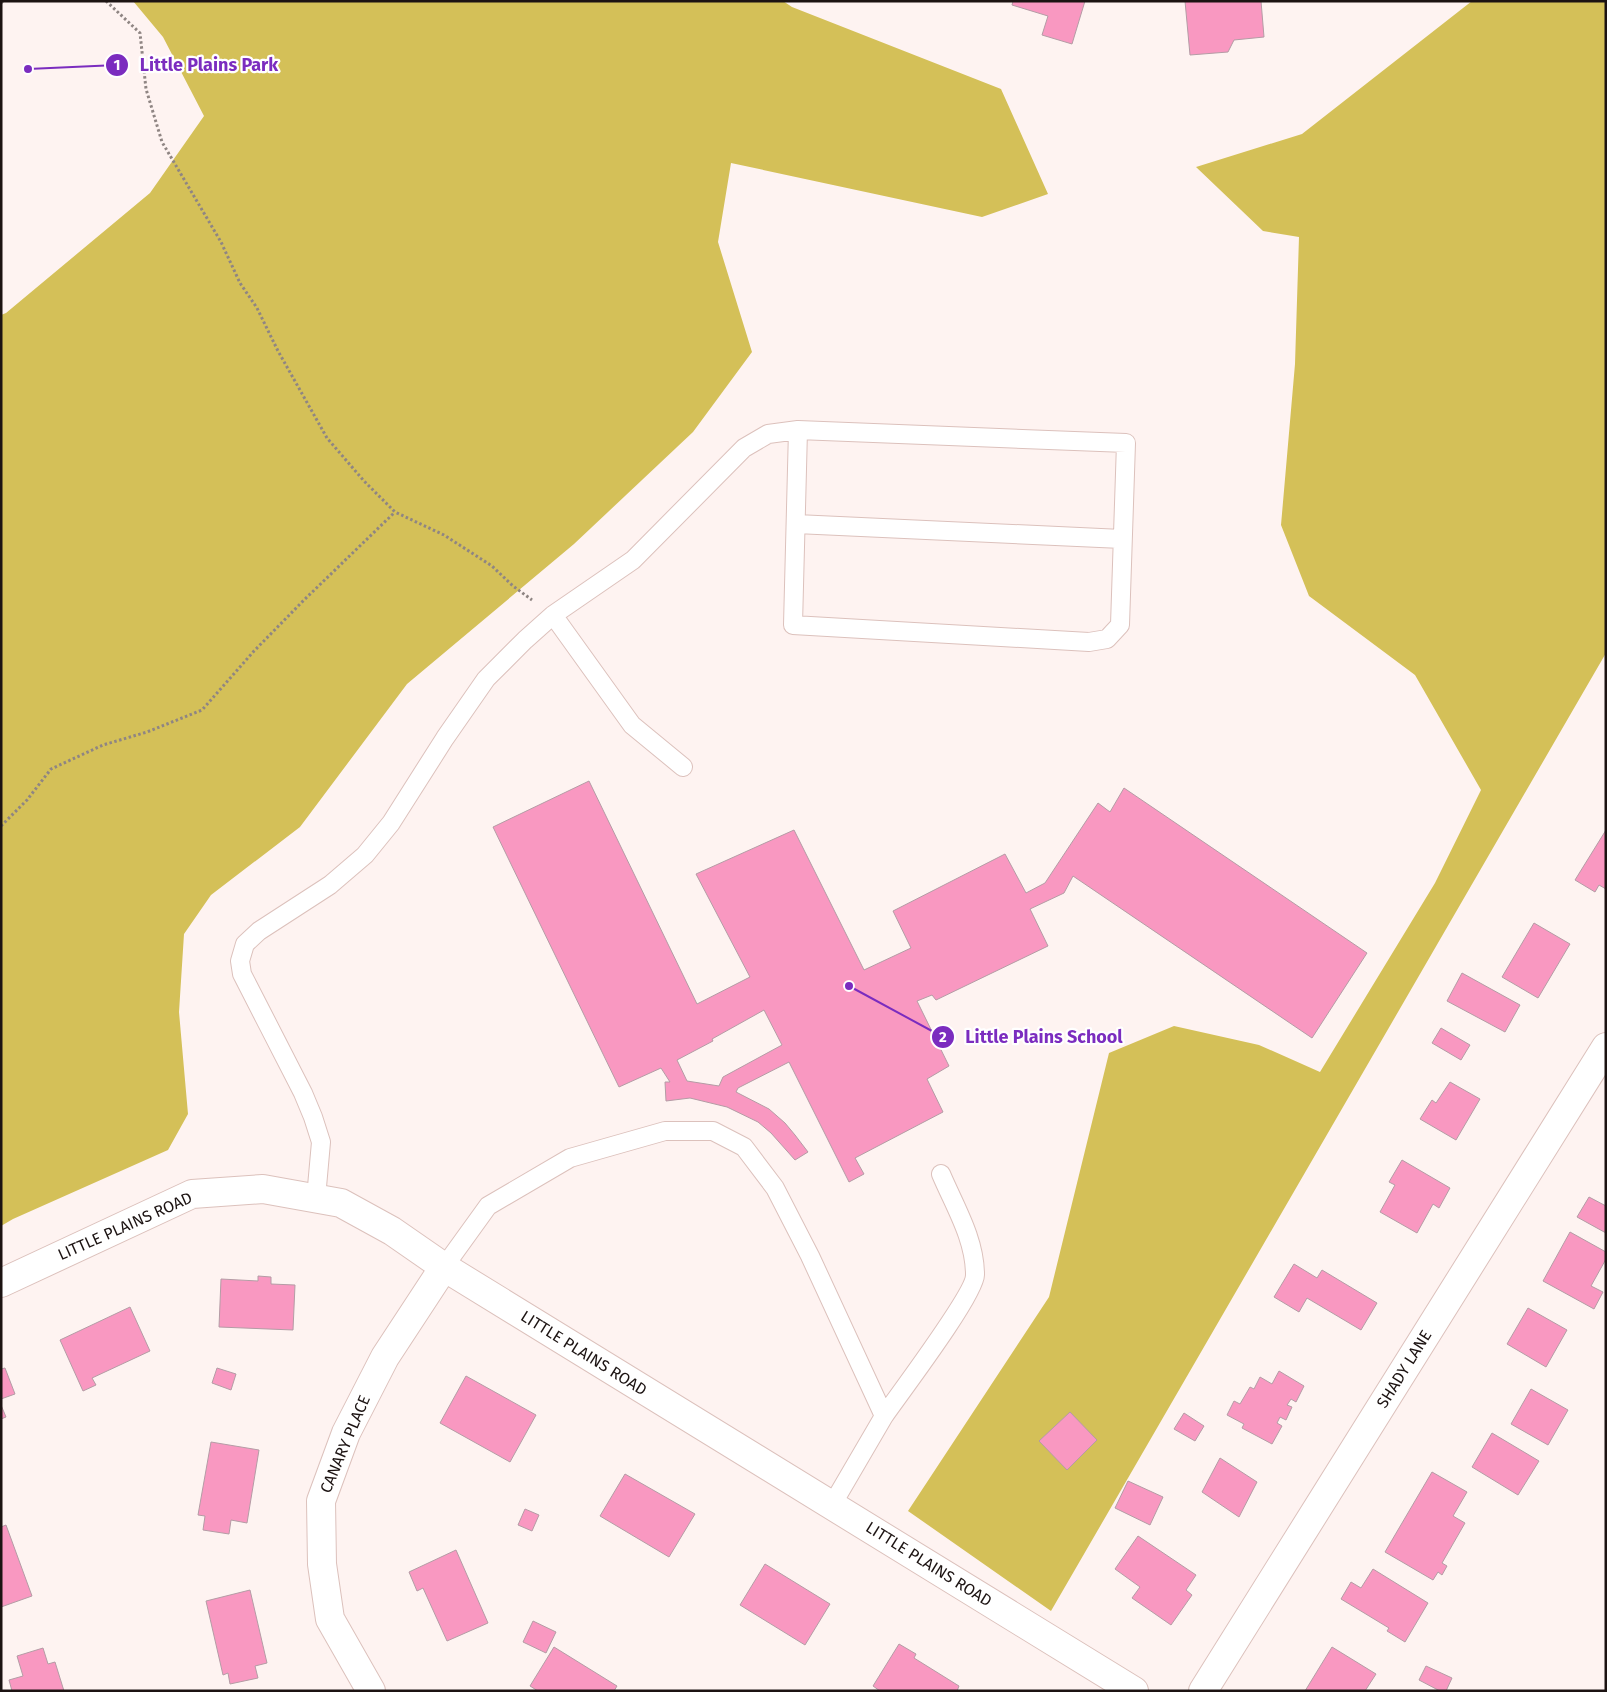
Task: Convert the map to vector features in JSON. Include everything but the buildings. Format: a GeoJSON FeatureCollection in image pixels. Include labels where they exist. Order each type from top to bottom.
{"type":"FeatureCollection","features":[{"type":"Feature","properties":{"kind":"street","name":"SHADY LANE"},"geometry":{"type":"LineString","coordinates":[[1203,1691],[1606,1047]]}},
{"type":"Feature","properties":{"kind":"street","name":"LITTLE PLAINS ROAD"},"geometry":{"type":"LineString","coordinates":[[1,1282],[192,1194],[263,1189],[341,1203],[392,1231],[444,1267],[1134,1691]]}},
{"type":"Feature","properties":{"kind":"street","name":"CANARY PLACE"},"geometry":{"type":"LineString","coordinates":[[371,1691],[330,1619],[322,1564],[321,1501],[346,1433],[385,1357],[444,1267]]}},
{"type":"Feature","properties":{"kind":"lane"},"geometry":{"type":"LineString","coordinates":[[316,1198],[321,1142],[303,1093],[242,974],[240,961],[245,944],[258,931],[330,885],[365,855],[391,823],[445,738],[486,679],[553,615],[633,560],[744,448],[768,434],[798,430],[1126,443],[1120,625],[1107,640],[1089,642],[793,625],[798,430]]}},
{"type":"Feature","properties":{"kind":"lane"},"geometry":{"type":"LineString","coordinates":[[796,524],[1122,539]]}},
{"type":"Feature","properties":{"kind":"lane"},"geometry":{"type":"LineString","coordinates":[[553,615],[632,725],[683,767]]}},
{"type":"Feature","properties":{"kind":"lane"},"geometry":{"type":"LineString","coordinates":[[444,1267],[488,1206],[570,1158],[665,1131],[713,1131],[744,1147],[775,1188],[810,1256],[884,1416]]}},
{"type":"Feature","properties":{"kind":"lane"},"geometry":{"type":"LineString","coordinates":[[832,1505],[884,1416],[961,1305],[975,1277],[972,1244],[941,1174]]}},
{"type":"Feature","properties":{"kind":"path"},"geometry":{"type":"LineString","coordinates":[[106,1],[140,33],[146,89],[162,142],[221,242],[240,283],[257,308],[278,351],[328,438],[364,481],[395,512],[444,535],[492,566],[513,586],[553,615]]}},
{"type":"Feature","properties":{"kind":"path"},"geometry":{"type":"LineString","coordinates":[[1,826],[27,800],[51,769],[103,745],[147,732],[202,710],[254,651],[395,512]]}},
{"type":"Feature","properties":{"kind":"shaded area"},"geometry":{"type":"Polygon","coordinates":[[[133,1],[783,1],[792,7],[1001,89],[1048,194],[982,217],[731,163],[718,242],[752,352],[693,432],[574,544],[407,684],[300,827],[211,895],[184,934],[179,1012],[188,1114],[168,1150],[1,1226],[1,315],[6,313],[150,193],[204,116],[163,37],[133,1]]]}},
{"type":"Feature","properties":{"kind":"shaded area"},"geometry":{"type":"Polygon","coordinates":[[[1472,1],[1606,1],[1606,653],[1051,1611],[908,1511],[1049,1297],[1109,1053],[1174,1026],[1259,1045],[1320,1072],[1435,883],[1481,790],[1415,675],[1309,596],[1281,525],[1295,364],[1299,237],[1263,231],[1196,167],[1302,134],[1472,1]]]}},
{"type":"Feature","properties":{"kind":"place","name":"Little Plains Park"},"geometry":{"type":"Point","coordinates":[28,69]}},
{"type":"Feature","properties":{"kind":"place","name":"Little Plains School"},"geometry":{"type":"Point","coordinates":[849,986]}}]}
